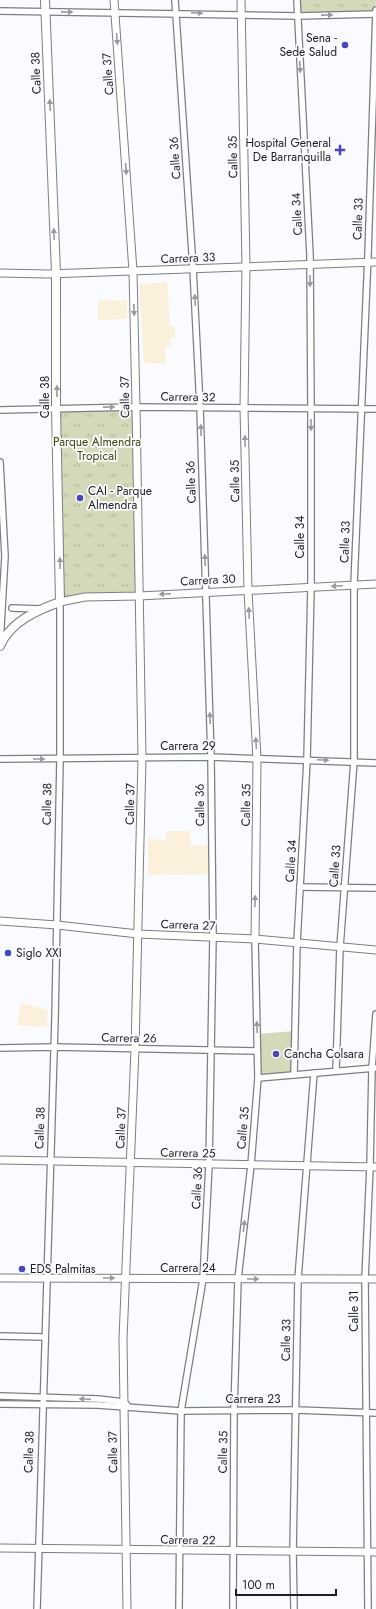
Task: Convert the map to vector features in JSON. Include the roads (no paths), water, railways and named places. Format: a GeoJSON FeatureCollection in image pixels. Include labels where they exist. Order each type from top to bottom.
{"type":"FeatureCollection","features":[{"type":"Feature","properties":{"kind":"main road","name":"Calle 38"},"geometry":{"type":"LineString","coordinates":[[45,0],[56,273],[56,408],[60,602]]}},
{"type":"Feature","properties":{"kind":"main road","name":"Carrera 30"},"geometry":{"type":"LineString","coordinates":[[0,645],[13,628],[22,620],[42,609],[60,602]]}},
{"type":"Feature","properties":{"kind":"street","name":"Calle 37"},"geometry":{"type":"LineString","coordinates":[[114,0],[133,271],[142,757],[135,1049],[123,1339],[126,1406],[127,1609]]}},
{"type":"Feature","properties":{"kind":"street","name":"Calle 36"},"geometry":{"type":"LineString","coordinates":[[175,0],[193,268],[200,407],[211,757],[213,937],[209,1165],[203,1279],[181,1412],[179,1609]]}},
{"type":"Feature","properties":{"kind":"street","name":"Calle 35"},"geometry":{"type":"LineString","coordinates":[[233,1609],[234,1410],[238,1279],[251,1165],[258,1078],[255,940],[257,759],[248,590],[244,408],[246,266],[241,0]]}},
{"type":"Feature","properties":{"kind":"street","name":"Calle 34"},"geometry":{"type":"LineString","coordinates":[[294,1074],[297,943],[307,760],[311,587],[310,264],[297,0]]}},
{"type":"Feature","properties":{"kind":"street"},"geometry":{"type":"LineString","coordinates":[[0,10],[298,16],[376,13]]}},
{"type":"Feature","properties":{"kind":"street","name":"Calle 33"},"geometry":{"type":"LineString","coordinates":[[336,1071],[340,947],[354,761],[354,585],[368,262],[376,13]]}},
{"type":"Feature","properties":{"kind":"street","name":"Carrera 33"},"geometry":{"type":"LineString","coordinates":[[0,274],[133,271],[376,262]]}},
{"type":"Feature","properties":{"kind":"street","name":"Carrera 32"},"geometry":{"type":"LineString","coordinates":[[0,410],[136,407],[376,409]]}},
{"type":"Feature","properties":{"kind":"street"},"geometry":{"type":"LineString","coordinates":[[0,462],[2,555],[0,645]]}},
{"type":"Feature","properties":{"kind":"street","name":"Carrera 30"},"geometry":{"type":"LineString","coordinates":[[60,602],[85,597],[139,596],[376,584]]}},
{"type":"Feature","properties":{"kind":"street","name":"Calle 38"},"geometry":{"type":"LineString","coordinates":[[37,1609],[57,925],[60,759],[60,602]]}},
{"type":"Feature","properties":{"kind":"street","name":"Carrera 30"},"geometry":{"type":"LineString","coordinates":[[12,608],[42,609]]}},
{"type":"Feature","properties":{"kind":"street","name":"Carrera 29"},"geometry":{"type":"LineString","coordinates":[[0,759],[211,757],[376,763]]}},
{"type":"Feature","properties":{"kind":"street"},"geometry":{"type":"LineString","coordinates":[[300,887],[376,888]]}},
{"type":"Feature","properties":{"kind":"street","name":"Carrera 27"},"geometry":{"type":"LineString","coordinates":[[0,921],[57,925],[138,934],[213,937],[376,950]]}},
{"type":"Feature","properties":{"kind":"street","name":"Calle 31"},"geometry":{"type":"LineString","coordinates":[[368,1609],[365,1412],[365,1279],[373,1167],[376,1014]]}},
{"type":"Feature","properties":{"kind":"street","name":"Carrera 26"},"geometry":{"type":"LineString","coordinates":[[0,1048],[257,1051]]}},
{"type":"Feature","properties":{"kind":"street"},"geometry":{"type":"LineString","coordinates":[[258,1078],[374,1068]]}},
{"type":"Feature","properties":{"kind":"street","name":"Calle 33"},"geometry":{"type":"LineString","coordinates":[[294,1609],[293,1552],[297,1410],[298,1279],[314,1073]]}},
{"type":"Feature","properties":{"kind":"street","name":"Carrera 25"},"geometry":{"type":"LineString","coordinates":[[0,1160],[373,1167]]}},
{"type":"Feature","properties":{"kind":"street","name":"Carrera 24"},"geometry":{"type":"LineString","coordinates":[[0,1278],[376,1279]]}},
{"type":"Feature","properties":{"kind":"street"},"geometry":{"type":"LineString","coordinates":[[0,1336],[44,1337]]}},
{"type":"Feature","properties":{"kind":"street","name":"Carrera 23"},"geometry":{"type":"LineString","coordinates":[[0,1396],[98,1399],[126,1406]]}},
{"type":"Feature","properties":{"kind":"street","name":"Carrera 23"},"geometry":{"type":"LineString","coordinates":[[0,1404],[43,1406],[126,1406],[181,1412],[297,1410],[376,1413]]}},
{"type":"Feature","properties":{"kind":"street","name":"Carrera 22"},"geometry":{"type":"LineString","coordinates":[[0,1548],[233,1552],[376,1552]]}},
{"type":"Feature","properties":{"kind":"place","name":"Sena - Sede Salud"},"geometry":{"type":"Point","coordinates":[345,45]}},
{"type":"Feature","properties":{"kind":"place","name":"Hospital General De Barranquilla"},"geometry":{"type":"Point","coordinates":[340,150]}},
{"type":"Feature","properties":{"kind":"place","name":"CAI - Parque Almendra"},"geometry":{"type":"Point","coordinates":[80,498]}},
{"type":"Feature","properties":{"kind":"place","name":"Siglo XXI"},"geometry":{"type":"Point","coordinates":[8,953]}},
{"type":"Feature","properties":{"kind":"place","name":"Cancha Colsara"},"geometry":{"type":"Point","coordinates":[276,1054]}},
{"type":"Feature","properties":{"kind":"place","name":"EDS Palmitas"},"geometry":{"type":"Point","coordinates":[22,1269]}},
{"type":"Feature","properties":{"kind":"park label","name":"Parque Almendra Tropical"},"geometry":{"type":"Point","coordinates":[97,449]}}]}
